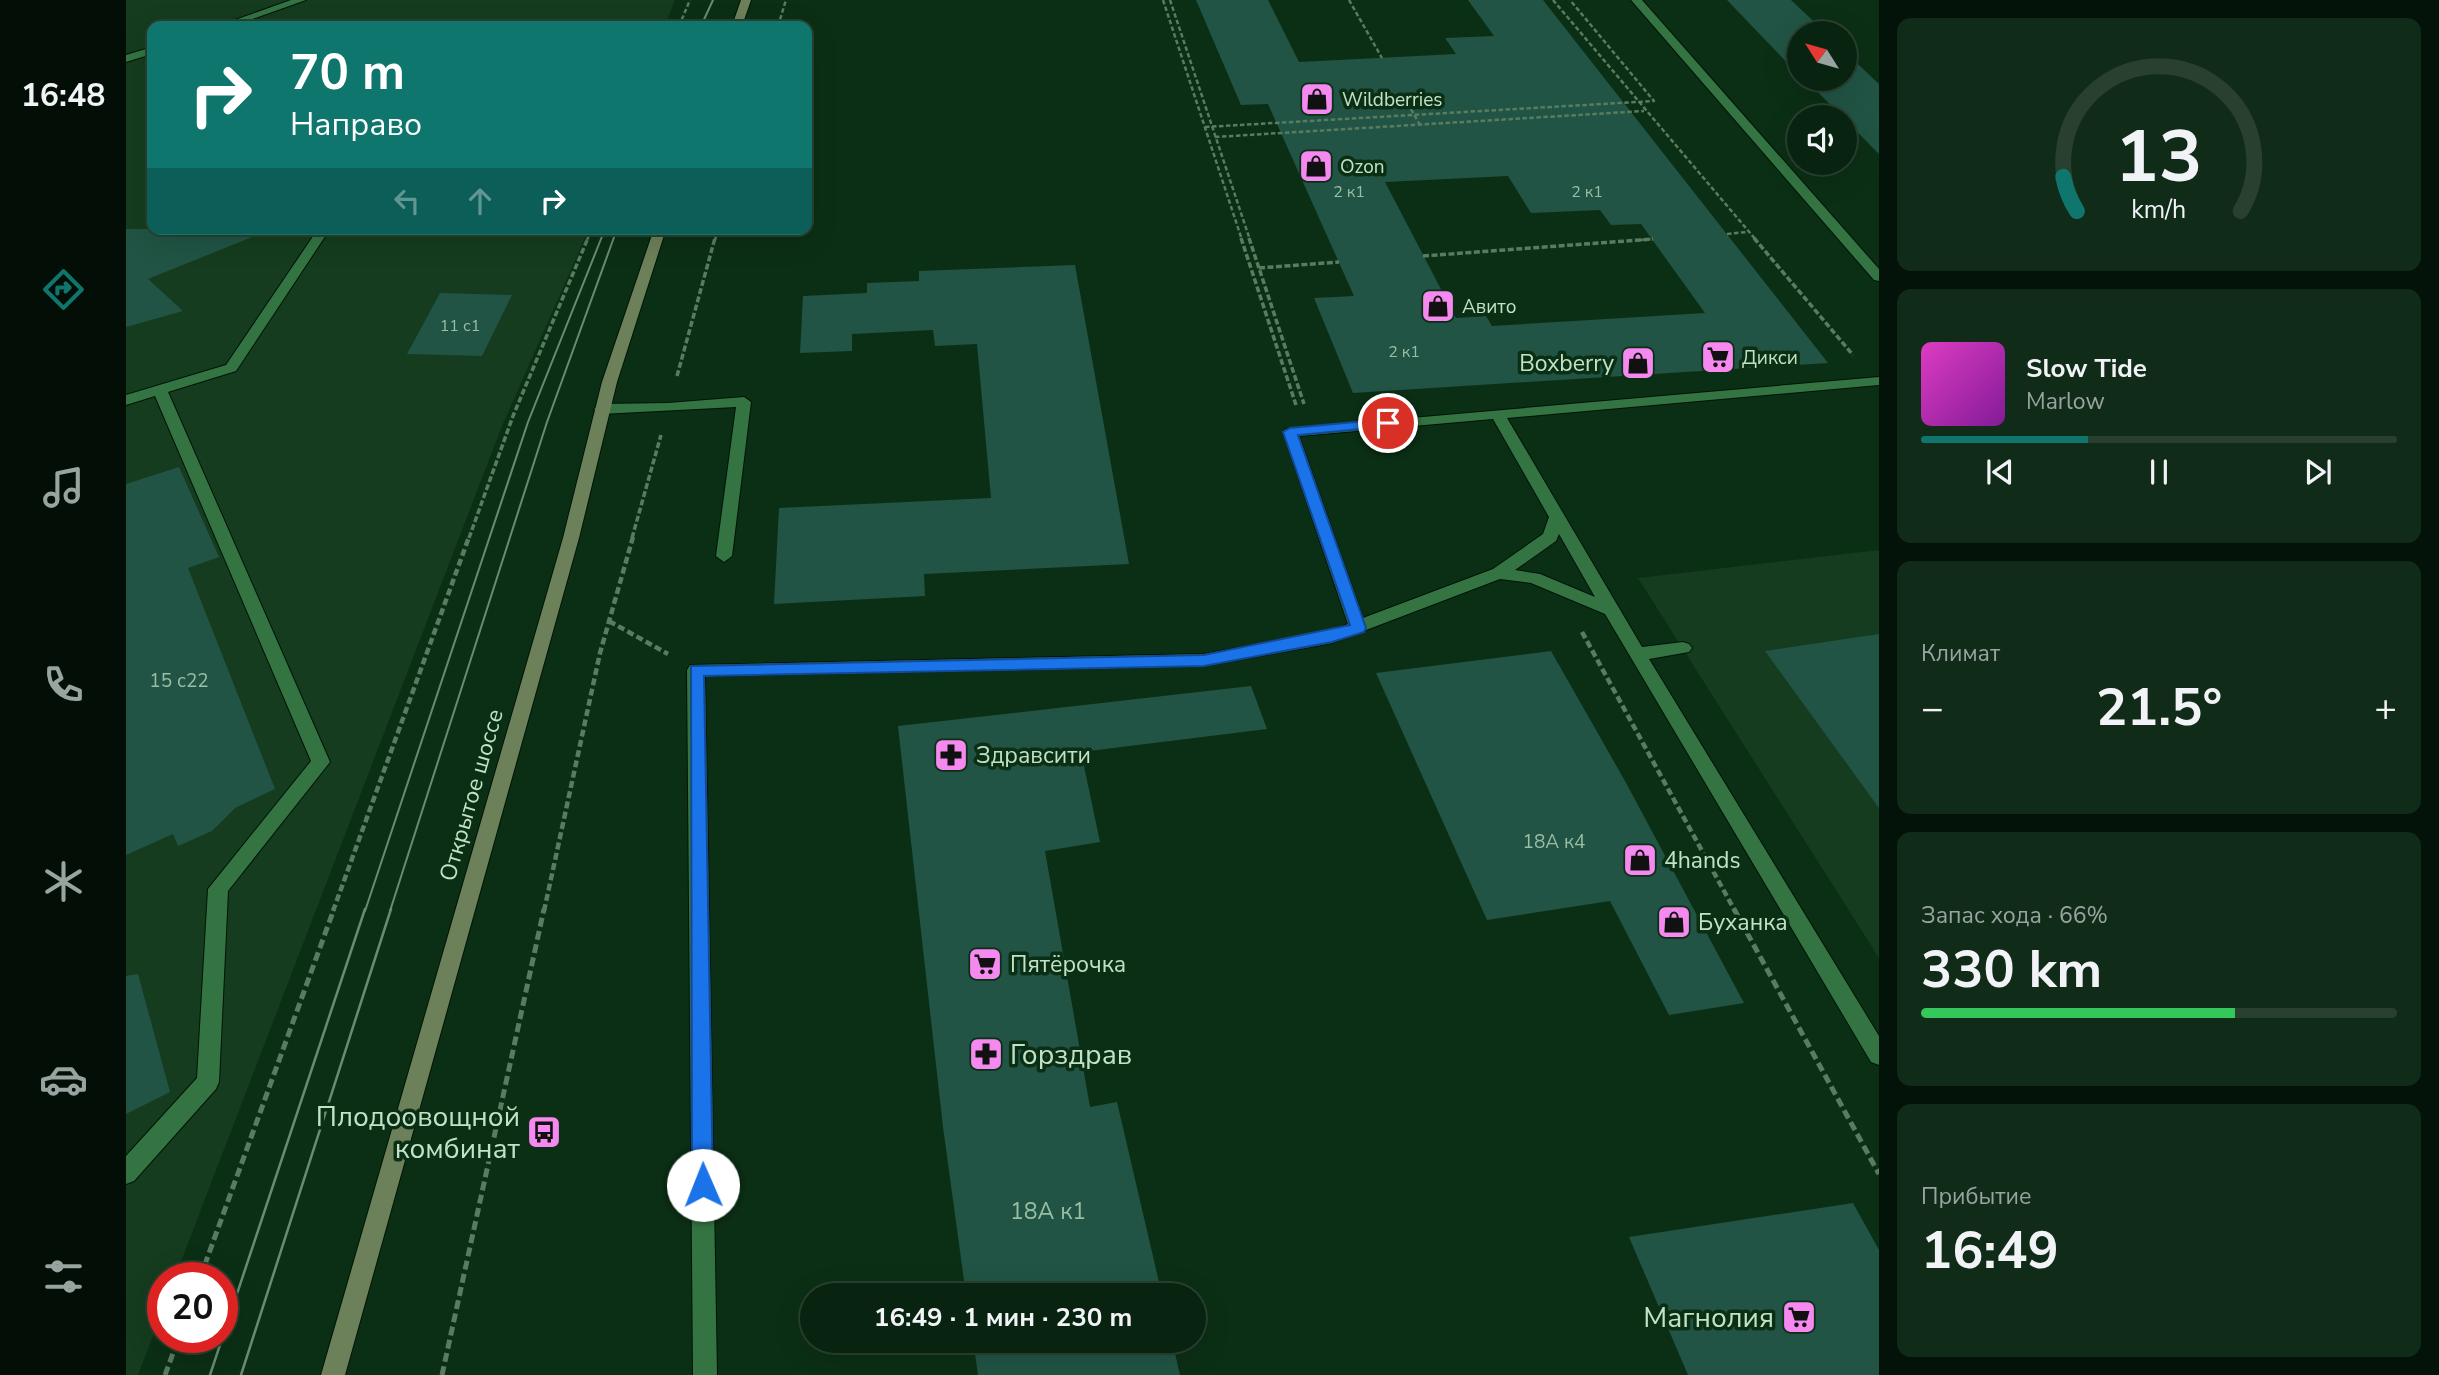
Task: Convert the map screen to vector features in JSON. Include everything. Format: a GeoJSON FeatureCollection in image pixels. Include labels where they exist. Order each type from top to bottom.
{"type":"FeatureCollection","features":[{"type":"Feature","properties":{"kind":"main road"},"geometry":{"type":"LineString","coordinates":[[739,21],[746,0]]}},
{"type":"Feature","properties":{"kind":"main road","name":"Открытое шоссе"},"geometry":{"type":"LineString","coordinates":[[334,1375],[570,538],[601,408],[632,300],[658,235]]}},
{"type":"Feature","properties":{"kind":"lane"},"geometry":{"type":"LineString","coordinates":[[238,21],[301,0]]}},
{"type":"Feature","properties":{"kind":"lane"},"geometry":{"type":"LineString","coordinates":[[1636,0],[1879,278]]}},
{"type":"Feature","properties":{"kind":"lane"},"geometry":{"type":"LineString","coordinates":[[126,59],[147,52]]}},
{"type":"Feature","properties":{"kind":"lane"},"geometry":{"type":"LineString","coordinates":[[126,400],[231,368],[320,235]]}},
{"type":"Feature","properties":{"kind":"lane"},"geometry":{"type":"LineString","coordinates":[[1358,628],[1290,432],[1879,381]]}},
{"type":"Feature","properties":{"kind":"lane"},"geometry":{"type":"LineString","coordinates":[[126,1173],[208,1082],[218,889],[321,762],[160,390]]}},
{"type":"Feature","properties":{"kind":"lane"},"geometry":{"type":"LineString","coordinates":[[601,408],[668,408],[744,402],[724,556]]}},
{"type":"Feature","properties":{"kind":"lane"},"geometry":{"type":"LineString","coordinates":[[1497,413],[1637,654],[1879,1055]]}},
{"type":"Feature","properties":{"kind":"lane"},"geometry":{"type":"LineString","coordinates":[[705,1375],[696,670],[1204,660],[1332,636],[1499,573],[1550,537],[1557,517]]}},
{"type":"Feature","properties":{"kind":"lane"},"geometry":{"type":"LineString","coordinates":[[1499,573],[1534,578],[1611,610]]}},
{"type":"Feature","properties":{"kind":"lane"},"geometry":{"type":"LineString","coordinates":[[1637,654],[1683,648]]}},
{"type":"Feature","properties":{"kind":"path"},"geometry":{"type":"LineString","coordinates":[[681,21],[690,0]]}},
{"type":"Feature","properties":{"kind":"path"},"geometry":{"type":"LineString","coordinates":[[780,21],[786,0]]}},
{"type":"Feature","properties":{"kind":"path"},"geometry":{"type":"LineString","coordinates":[[1163,0],[1294,400],[1316,399]]}},
{"type":"Feature","properties":{"kind":"path"},"geometry":{"type":"LineString","coordinates":[[1170,0],[1302,400]]}},
{"type":"Feature","properties":{"kind":"path"},"geometry":{"type":"LineString","coordinates":[[1349,0],[1382,58]]}},
{"type":"Feature","properties":{"kind":"path"},"geometry":{"type":"LineString","coordinates":[[1553,0],[1636,102],[1855,358]]}},
{"type":"Feature","properties":{"kind":"path"},"geometry":{"type":"LineString","coordinates":[[1205,127],[1654,101],[1570,0]]}},
{"type":"Feature","properties":{"kind":"path"},"geometry":{"type":"LineString","coordinates":[[1404,97],[1420,125]]}},
{"type":"Feature","properties":{"kind":"path"},"geometry":{"type":"LineString","coordinates":[[1215,137],[1644,111]]}},
{"type":"Feature","properties":{"kind":"path"},"geometry":{"type":"LineString","coordinates":[[1727,233],[1747,232]]}},
{"type":"Feature","properties":{"kind":"path"},"geometry":{"type":"LineString","coordinates":[[206,1262],[513,416],[590,235]]}},
{"type":"Feature","properties":{"kind":"path"},"geometry":{"type":"LineString","coordinates":[[442,1375],[609,621],[716,235]]}},
{"type":"Feature","properties":{"kind":"path"},"geometry":{"type":"LineString","coordinates":[[1423,256],[1653,239]]}},
{"type":"Feature","properties":{"kind":"path"},"geometry":{"type":"LineString","coordinates":[[1259,268],[1339,262]]}},
{"type":"Feature","properties":{"kind":"path"},"geometry":{"type":"LineString","coordinates":[[609,621],[696,670]]}},
{"type":"Feature","properties":{"kind":"path"},"geometry":{"type":"LineString","coordinates":[[1579,627],[1879,1174]]}},
{"type":"Feature","properties":{"kind":"path"},"geometry":{"type":"LineString","coordinates":[[165,1375],[173,1353]]}},
{"type":"Feature","properties":{"kind":"shaded area"},"geometry":{"type":"Polygon","coordinates":[[[126,0],[675,0],[667,21],[147,21],[147,235],[586,235],[502,426],[181,1262],[147,1262],[147,1352],[138,1375],[126,1375],[126,0]]]}},
{"type":"Feature","properties":{"kind":"shaded area"},"geometry":{"type":"Polygon","coordinates":[[[1879,550],[1879,958],[1638,578],[1879,550]]]}},
{"type":"Feature","properties":{"kind":"building"},"geometry":{"type":"Polygon","coordinates":[[[1196,0],[1268,0],[1299,62],[1456,54],[1445,38],[1494,36],[1468,0],[1543,0],[1828,363],[1353,393],[1314,298],[1354,296],[1268,104],[1241,105],[1196,0]],[[1508,176],[1385,182],[1456,318],[1486,316],[1492,326],[1705,313],[1641,224],[1611,225],[1600,210],[1531,213],[1508,176]]]}},
{"type":"Feature","properties":{"kind":"building"},"geometry":{"type":"Polygon","coordinates":[[[1727,0],[1791,0],[1813,21],[1787,21],[1787,63],[1727,0]]]}},
{"type":"Feature","properties":{"kind":"building"},"geometry":{"type":"Polygon","coordinates":[[[1857,63],[1879,84],[1879,154],[1857,132],[1857,105],[1831,105],[1817,91],[1857,91],[1857,63]]]}},
{"type":"Feature","properties":{"kind":"building"},"geometry":{"type":"Polygon","coordinates":[[[126,229],[147,229],[147,235],[257,235],[148,279],[183,311],[126,327],[126,229]]]}},
{"type":"Feature","properties":{"kind":"building"},"geometry":{"type":"Polygon","coordinates":[[[1075,265],[1129,564],[924,574],[925,596],[774,604],[779,508],[991,498],[977,344],[935,346],[933,330],[852,334],[852,351],[800,353],[803,296],[867,293],[867,283],[919,281],[919,271],[1075,265]]]}},
{"type":"Feature","properties":{"kind":"building"},"geometry":{"type":"Polygon","coordinates":[[[440,293],[512,295],[482,356],[407,354],[440,293]]]}},
{"type":"Feature","properties":{"kind":"building"},"geometry":{"type":"Polygon","coordinates":[[[179,467],[219,557],[188,568],[275,789],[235,808],[212,831],[178,846],[173,834],[126,855],[126,484],[179,467]]]}},
{"type":"Feature","properties":{"kind":"building"},"geometry":{"type":"Polygon","coordinates":[[[1879,634],[1879,808],[1765,651],[1879,634]]]}},
{"type":"Feature","properties":{"kind":"building"},"geometry":{"type":"Polygon","coordinates":[[[1551,651],[1625,781],[1744,1003],[1669,1015],[1610,901],[1487,920],[1376,673],[1551,651]]]}},
{"type":"Feature","properties":{"kind":"building"},"geometry":{"type":"Polygon","coordinates":[[[1251,686],[1267,729],[1081,752],[1100,842],[1045,851],[1090,1107],[1117,1102],[1159,1283],[964,1283],[943,1127],[898,726],[1251,686]]]}},
{"type":"Feature","properties":{"kind":"building"},"geometry":{"type":"Polygon","coordinates":[[[138,974],[170,1092],[126,1114],[126,976],[138,974]]]}},
{"type":"Feature","properties":{"kind":"building"},"geometry":{"type":"Polygon","coordinates":[[[1853,1203],[1879,1250],[1879,1375],[1688,1375],[1629,1237],[1853,1203]]]}},
{"type":"Feature","properties":{"kind":"building"},"geometry":{"type":"Polygon","coordinates":[[[975,1353],[1175,1353],[1180,1375],[978,1375],[975,1353]]]}},
{"type":"Feature","properties":{"kind":"tram line"},"geometry":{"type":"LineString","coordinates":[[703,21],[713,0]]}},
{"type":"Feature","properties":{"kind":"tram line"},"geometry":{"type":"LineString","coordinates":[[365,911],[528,422],[603,235]]}},
{"type":"Feature","properties":{"kind":"tram line"},"geometry":{"type":"LineString","coordinates":[[390,911],[547,422],[615,235]]}},
{"type":"Feature","properties":{"kind":"tram line"},"geometry":{"type":"LineString","coordinates":[[210,1375],[365,909]]}},
{"type":"Feature","properties":{"kind":"tram line"},"geometry":{"type":"LineString","coordinates":[[241,1375],[391,909]]}},
{"type":"Feature","properties":{"kind":"place","name":"Wildberries"},"geometry":{"type":"Point","coordinates":[1317,99]}},
{"type":"Feature","properties":{"kind":"place","name":"Ozon"},"geometry":{"type":"Point","coordinates":[1316,166]}},
{"type":"Feature","properties":{"kind":"place","name":"Авито"},"geometry":{"type":"Point","coordinates":[1438,306]}},
{"type":"Feature","properties":{"kind":"place","name":"Дикси"},"geometry":{"type":"Point","coordinates":[1718,357]}},
{"type":"Feature","properties":{"kind":"place","name":"Boxberry"},"geometry":{"type":"Point","coordinates":[1638,363]}},
{"type":"Feature","properties":{"kind":"place","name":"Здравсити"},"geometry":{"type":"Point","coordinates":[951,755]}},
{"type":"Feature","properties":{"kind":"place","name":"4hands"},"geometry":{"type":"Point","coordinates":[1640,860]}},
{"type":"Feature","properties":{"kind":"place","name":"Буханка"},"geometry":{"type":"Point","coordinates":[1674,922]}},
{"type":"Feature","properties":{"kind":"place","name":"Пятёрочка"},"geometry":{"type":"Point","coordinates":[985,964]}},
{"type":"Feature","properties":{"kind":"place","name":"Горздрав"},"geometry":{"type":"Point","coordinates":[986,1054]}},
{"type":"Feature","properties":{"kind":"place","name":"Плодоовощной комбинат"},"geometry":{"type":"Point","coordinates":[544,1132]}},
{"type":"Feature","properties":{"kind":"place","name":"Магнолия"},"geometry":{"type":"Point","coordinates":[1799,1317]}},
{"type":"Feature","properties":{"kind":"route"},"geometry":{"type":"LineString","coordinates":[[703,1185],[696,670],[1204,660],[1332,636],[1358,628],[1290,432],[1388,423]]}}]}
